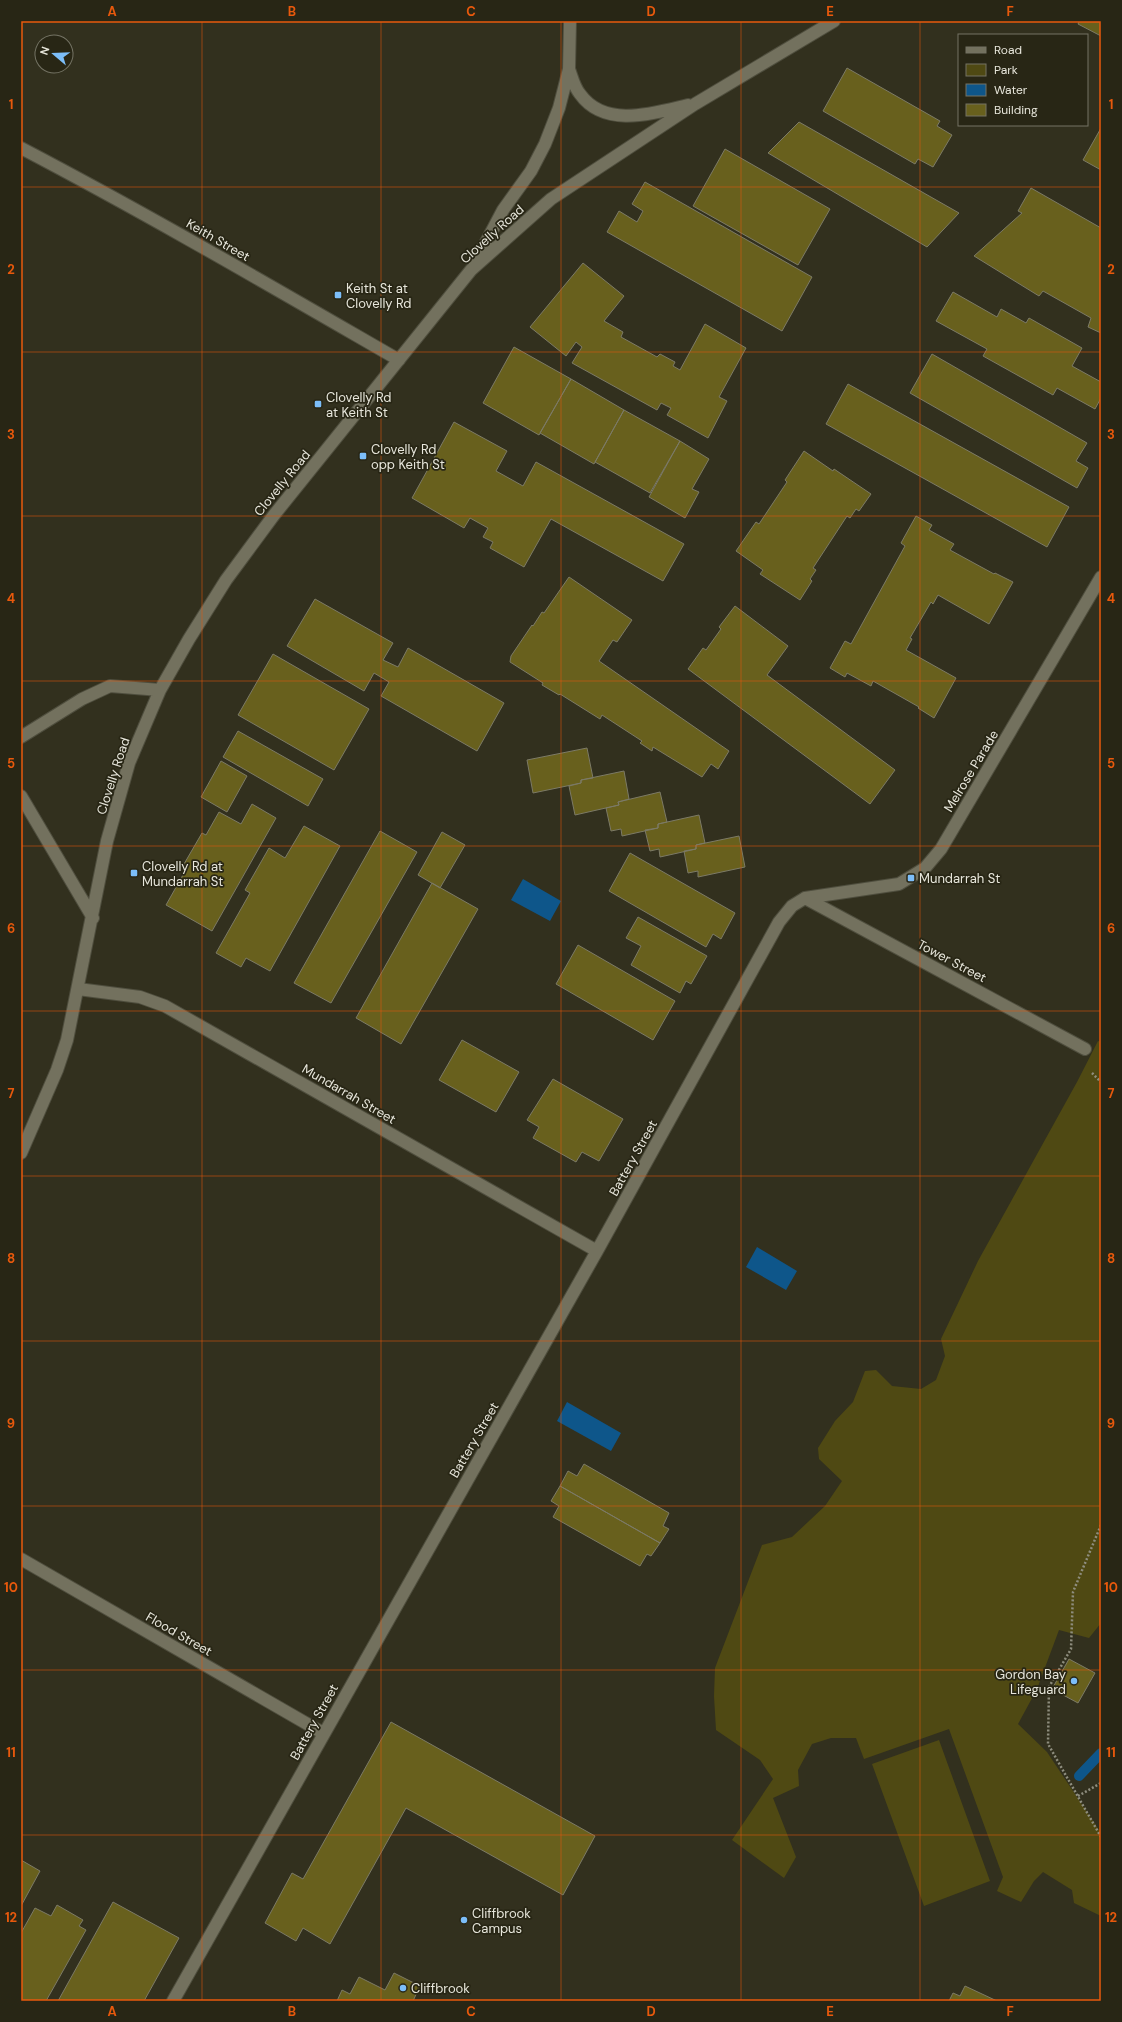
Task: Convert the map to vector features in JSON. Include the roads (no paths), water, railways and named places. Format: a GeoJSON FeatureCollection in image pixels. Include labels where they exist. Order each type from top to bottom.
{"type":"FeatureCollection","features":[{"type":"Feature","properties":{"kind":"street"},"geometry":{"type":"LineString","coordinates":[[471,270],[503,210],[531,171],[545,144],[559,108],[569,69],[570,21]]}},
{"type":"Feature","properties":{"kind":"street","name":"Clovelly Road"},"geometry":{"type":"LineString","coordinates":[[21,1153],[57,1070],[78,989],[107,841],[129,763],[160,690],[226,580],[274,515],[471,270],[552,199],[695,104],[834,21]]}},
{"type":"Feature","properties":{"kind":"street"},"geometry":{"type":"LineString","coordinates":[[569,69],[580,95],[599,109],[612,114],[643,115],[695,104]]}},
{"type":"Feature","properties":{"kind":"street","name":"Keith Street"},"geometry":{"type":"LineString","coordinates":[[21,148],[92,185],[224,259],[399,360]]}},
{"type":"Feature","properties":{"kind":"street","name":"Melrose Parade"},"geometry":{"type":"LineString","coordinates":[[805,898],[899,884],[925,868],[941,849],[1101,578]]}},
{"type":"Feature","properties":{"kind":"street"},"geometry":{"type":"LineString","coordinates":[[21,737],[82,699],[110,686],[160,690]]}},
{"type":"Feature","properties":{"kind":"street"},"geometry":{"type":"LineString","coordinates":[[21,796],[92,918]]}},
{"type":"Feature","properties":{"kind":"street","name":"Tower Street"},"geometry":{"type":"LineString","coordinates":[[805,898],[1085,1049]]}},
{"type":"Feature","properties":{"kind":"street","name":"Battery Street"},"geometry":{"type":"LineString","coordinates":[[173,2001],[597,1251],[779,922],[792,906],[805,898]]}},
{"type":"Feature","properties":{"kind":"street","name":"Mundarrah Street"},"geometry":{"type":"LineString","coordinates":[[78,989],[140,997],[165,1006],[597,1251]]}},
{"type":"Feature","properties":{"kind":"street","name":"Flood Street"},"geometry":{"type":"LineString","coordinates":[[21,1559],[323,1734]]}},
{"type":"Feature","properties":{"kind":"water"},"geometry":{"type":"Polygon","coordinates":[[[523,879],[561,901],[550,921],[511,900],[523,879]]]}},
{"type":"Feature","properties":{"kind":"water"},"geometry":{"type":"Polygon","coordinates":[[[757,1247],[797,1271],[786,1290],[746,1267],[757,1247]]]}},
{"type":"Feature","properties":{"kind":"water"},"geometry":{"type":"Polygon","coordinates":[[[567,1402],[621,1433],[611,1451],[557,1421],[567,1402]]]}},
{"type":"Feature","properties":{"kind":"waterway"},"geometry":{"type":"LineString","coordinates":[[1079,1776],[1101,1753]]}},
{"type":"Feature","properties":{"kind":"place","name":"Keith St at Clovelly Rd"},"geometry":{"type":"Point","coordinates":[338,295]}},
{"type":"Feature","properties":{"kind":"place","name":"Clovelly Rd at Keith St"},"geometry":{"type":"Point","coordinates":[318,404]}},
{"type":"Feature","properties":{"kind":"place","name":"Clovelly Rd opp Keith St"},"geometry":{"type":"Point","coordinates":[363,456]}},
{"type":"Feature","properties":{"kind":"place","name":"Clovelly Rd at Mundarrah St"},"geometry":{"type":"Point","coordinates":[134,873]}},
{"type":"Feature","properties":{"kind":"place","name":"Mundarrah St"},"geometry":{"type":"Point","coordinates":[911,878]}},
{"type":"Feature","properties":{"kind":"place","name":"Gordon Bay Lifeguard"},"geometry":{"type":"Point","coordinates":[1074,1681]}},
{"type":"Feature","properties":{"kind":"place","name":"Cliffbrook Campus"},"geometry":{"type":"Point","coordinates":[464,1920]}},
{"type":"Feature","properties":{"kind":"place","name":"Cliffbrook"},"geometry":{"type":"Point","coordinates":[403,1988]}}]}
